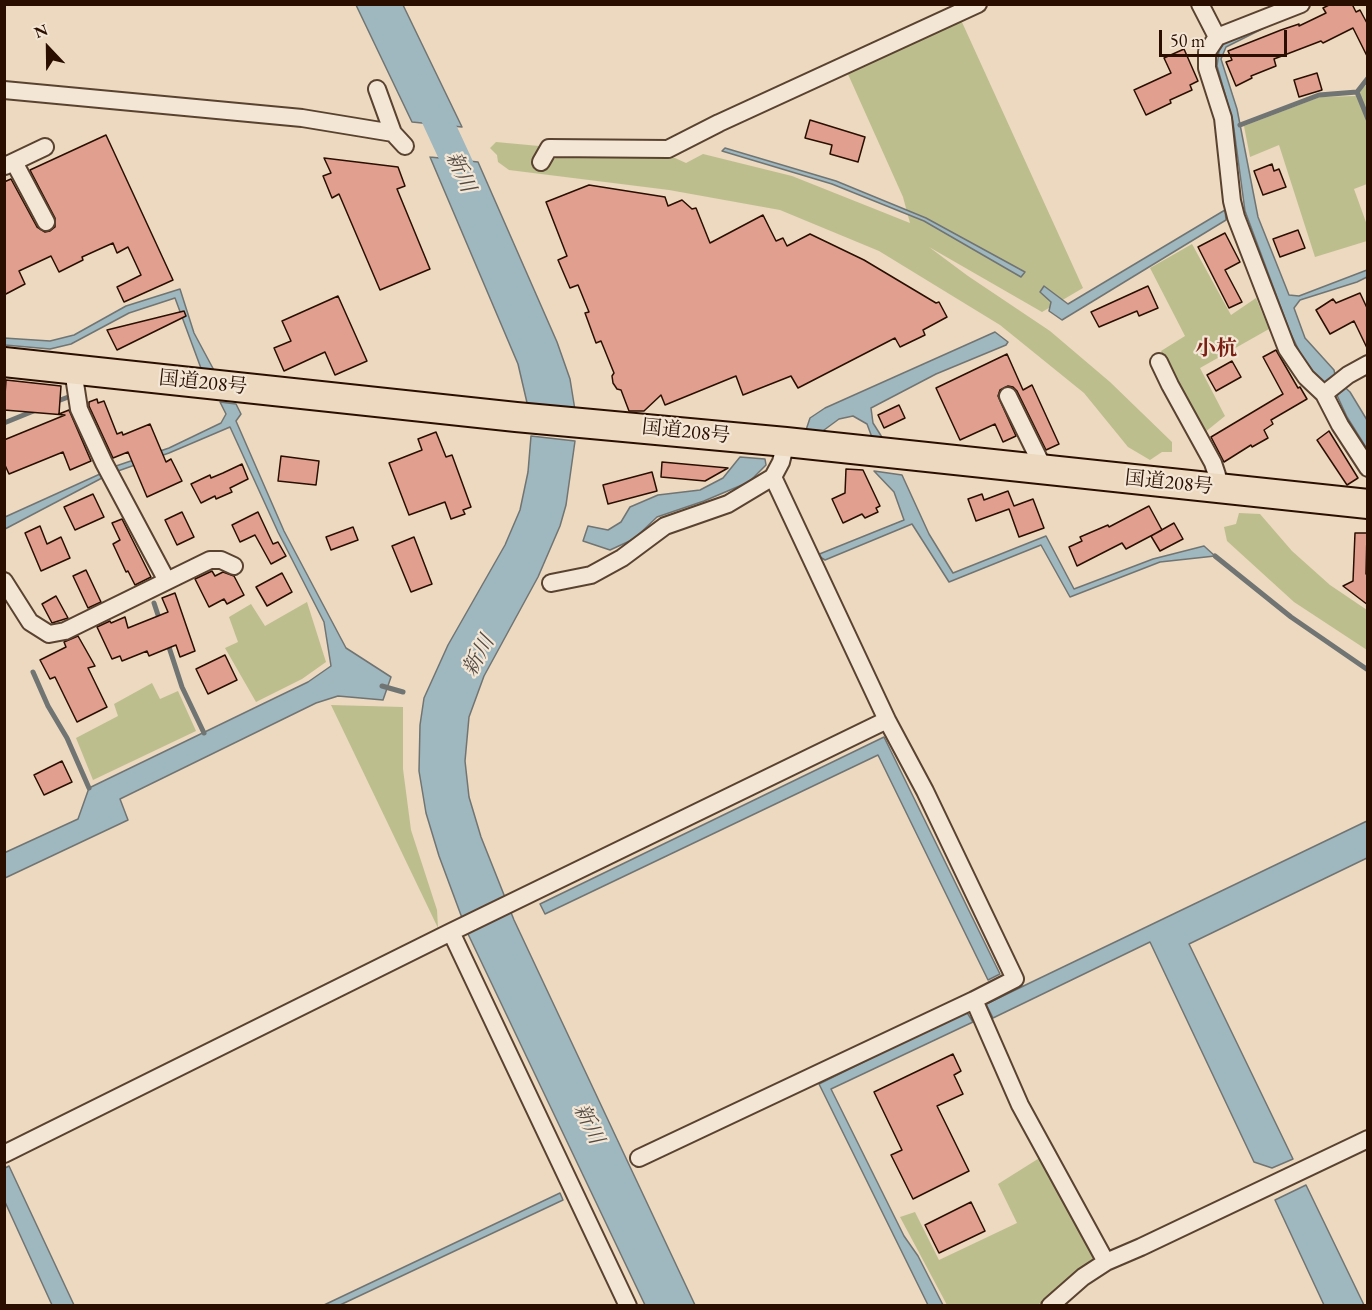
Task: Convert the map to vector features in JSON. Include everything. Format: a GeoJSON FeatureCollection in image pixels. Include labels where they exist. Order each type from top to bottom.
{"type":"FeatureCollection","features":[{"type":"Feature","properties":{"kind":"highway","name":"国道208号"},"geometry":{"type":"LineString","coordinates":[[4,362],[1368,504]]}},
{"type":"Feature","properties":{"kind":"street"},"geometry":{"type":"LineString","coordinates":[[541,162],[549,148],[668,149],[719,123],[978,4]]}},
{"type":"Feature","properties":{"kind":"street"},"geometry":{"type":"LineString","coordinates":[[1200,4],[1217,38]]}},
{"type":"Feature","properties":{"kind":"street"},"geometry":{"type":"LineString","coordinates":[[1302,4],[1217,38],[1207,52],[1207,68],[1224,118],[1232,201],[1236,218],[1287,349],[1306,377],[1323,394],[1340,426],[1368,468]]}},
{"type":"Feature","properties":{"kind":"street"},"geometry":{"type":"LineString","coordinates":[[377,89],[393,133],[405,146]]}},
{"type":"Feature","properties":{"kind":"street"},"geometry":{"type":"LineString","coordinates":[[4,90],[302,118],[393,133]]}},
{"type":"Feature","properties":{"kind":"street"},"geometry":{"type":"LineString","coordinates":[[45,147],[9,164],[46,222]]}},
{"type":"Feature","properties":{"kind":"street"},"geometry":{"type":"LineString","coordinates":[[1159,362],[1213,463],[1216,476],[1215,488]]}},
{"type":"Feature","properties":{"kind":"street"},"geometry":{"type":"LineString","coordinates":[[1323,394],[1348,375],[1368,364]]}},
{"type":"Feature","properties":{"kind":"street"},"geometry":{"type":"LineString","coordinates":[[77,370],[75,383],[80,409],[104,463],[167,581]]}},
{"type":"Feature","properties":{"kind":"street"},"geometry":{"type":"LineString","coordinates":[[1008,396],[1039,459],[1039,470]]}},
{"type":"Feature","properties":{"kind":"street"},"geometry":{"type":"LineString","coordinates":[[551,583],[591,575],[622,558],[665,526],[728,504],[773,477],[781,462],[786,442]]}},
{"type":"Feature","properties":{"kind":"street"},"geometry":{"type":"LineString","coordinates":[[639,1158],[1015,979],[925,791],[887,720],[773,477]]}},
{"type":"Feature","properties":{"kind":"street"},"geometry":{"type":"LineString","coordinates":[[4,580],[30,622],[49,634],[65,631],[210,560],[221,560],[234,566]]}},
{"type":"Feature","properties":{"kind":"street"},"geometry":{"type":"LineString","coordinates":[[4,1154],[451,932],[887,720]]}},
{"type":"Feature","properties":{"kind":"street"},"geometry":{"type":"LineString","coordinates":[[451,932],[628,1305]]}},
{"type":"Feature","properties":{"kind":"street"},"geometry":{"type":"LineString","coordinates":[[974,1000],[1020,1105],[1106,1262]]}},
{"type":"Feature","properties":{"kind":"street"},"geometry":{"type":"LineString","coordinates":[[1050,1305],[1083,1277],[1106,1262],[1368,1139]]}},
{"type":"Feature","properties":{"kind":"green space"},"geometry":{"type":"Polygon","coordinates":[[[961,20],[1083,288],[1042,312],[929,247],[1050,331],[1110,382],[1172,442],[1172,452],[1162,452],[1150,460],[1128,447],[1084,393],[1000,325],[879,251],[780,210],[669,190],[509,170],[498,162],[497,155],[490,148],[496,142],[539,146],[554,159],[564,154],[675,158],[686,163],[703,154],[792,176],[910,223],[903,197],[847,72],[961,20]]]}},
{"type":"Feature","properties":{"kind":"green space"},"geometry":{"type":"Polygon","coordinates":[[[1367,84],[1367,184],[1354,189],[1367,225],[1367,241],[1315,257],[1279,145],[1250,157],[1244,126],[1320,97],[1355,96],[1367,84]]]}},
{"type":"Feature","properties":{"kind":"green space"},"geometry":{"type":"Polygon","coordinates":[[[1192,244],[1231,315],[1256,298],[1269,329],[1200,368],[1225,416],[1204,433],[1161,351],[1185,336],[1150,268],[1192,244]]]}},
{"type":"Feature","properties":{"kind":"green space"},"geometry":{"type":"Polygon","coordinates":[[[1239,513],[1260,514],[1292,551],[1330,585],[1367,610],[1367,650],[1294,602],[1227,541],[1224,527],[1236,524],[1239,513]]]}},
{"type":"Feature","properties":{"kind":"green space"},"geometry":{"type":"Polygon","coordinates":[[[307,602],[326,662],[302,679],[256,702],[225,648],[238,642],[229,617],[251,604],[265,626],[307,602]]]}},
{"type":"Feature","properties":{"kind":"green space"},"geometry":{"type":"Polygon","coordinates":[[[152,683],[160,699],[178,691],[196,731],[93,780],[76,738],[118,716],[114,704],[152,683]]]}},
{"type":"Feature","properties":{"kind":"green space"},"geometry":{"type":"Polygon","coordinates":[[[331,705],[403,707],[403,769],[411,830],[437,910],[438,928],[331,705]]]}},
{"type":"Feature","properties":{"kind":"green space"},"geometry":{"type":"Polygon","coordinates":[[[1041,1157],[1098,1257],[1038,1305],[947,1305],[900,1217],[915,1212],[939,1260],[1017,1223],[998,1184],[1041,1157]]]}},
{"type":"Feature","properties":{"kind":"water"},"geometry":{"type":"Polygon","coordinates":[[[356,5],[403,5],[462,127],[412,122],[356,5]]]}},
{"type":"Feature","properties":{"kind":"water"},"geometry":{"type":"Polygon","coordinates":[[[1288,16],[1226,47],[1221,59],[1237,109],[1258,217],[1289,295],[1299,296],[1367,270],[1367,277],[1300,300],[1294,308],[1305,338],[1334,370],[1336,379],[1350,392],[1367,420],[1367,449],[1347,417],[1335,391],[1317,377],[1302,357],[1290,332],[1245,211],[1233,122],[1217,66],[1219,51],[1224,43],[1288,16]]]}},
{"type":"Feature","properties":{"kind":"water"},"geometry":{"type":"Polygon","coordinates":[[[725,148],[836,181],[926,218],[1025,272],[1021,277],[924,221],[832,184],[722,151],[725,148]]]}},
{"type":"Feature","properties":{"kind":"water"},"geometry":{"type":"Polygon","coordinates":[[[430,157],[478,162],[557,342],[570,379],[575,410],[528,407],[518,364],[430,157]]]}},
{"type":"Feature","properties":{"kind":"water"},"geometry":{"type":"Polygon","coordinates":[[[1225,210],[1226,220],[1062,320],[1049,311],[1051,302],[1040,292],[1044,286],[1068,304],[1225,210]]]}},
{"type":"Feature","properties":{"kind":"water"},"geometry":{"type":"Polygon","coordinates":[[[180,289],[194,333],[216,374],[202,371],[175,298],[129,313],[71,344],[50,349],[5,345],[4,338],[50,341],[74,335],[126,306],[180,289]]]}},
{"type":"Feature","properties":{"kind":"water"},"geometry":{"type":"Polygon","coordinates":[[[995,332],[1008,342],[1006,345],[936,374],[871,408],[873,423],[885,442],[873,440],[867,424],[853,416],[839,419],[820,433],[806,430],[810,418],[825,408],[995,332]]]}},
{"type":"Feature","properties":{"kind":"water"},"geometry":{"type":"Polygon","coordinates":[[[220,402],[236,404],[241,414],[236,421],[284,531],[346,648],[391,677],[383,700],[338,696],[316,703],[120,799],[128,820],[5,878],[4,853],[78,819],[89,788],[308,682],[331,666],[324,622],[278,532],[230,427],[169,453],[118,471],[116,466],[169,448],[221,423],[226,414],[220,402]]]}},
{"type":"Feature","properties":{"kind":"water"},"geometry":{"type":"Polygon","coordinates":[[[531,436],[575,441],[566,505],[560,526],[538,577],[484,676],[469,717],[465,761],[469,797],[481,837],[514,920],[695,1305],[645,1305],[468,934],[439,856],[426,813],[419,771],[420,725],[424,698],[448,645],[505,545],[520,510],[528,472],[531,436]]]}},
{"type":"Feature","properties":{"kind":"water"},"geometry":{"type":"Polygon","coordinates":[[[740,457],[765,459],[766,465],[749,482],[657,517],[634,539],[610,550],[583,541],[588,526],[608,530],[621,522],[630,507],[658,495],[700,490],[723,478],[740,457]]]}},
{"type":"Feature","properties":{"kind":"water"},"geometry":{"type":"Polygon","coordinates":[[[874,471],[902,475],[929,534],[953,573],[1046,536],[1074,589],[1153,559],[1204,546],[1215,556],[1160,562],[1070,597],[1041,545],[949,582],[912,524],[825,560],[817,555],[904,520],[894,492],[874,471]]]}},
{"type":"Feature","properties":{"kind":"water"},"geometry":{"type":"Polygon","coordinates":[[[100,474],[102,478],[5,529],[5,517],[100,474]]]}},
{"type":"Feature","properties":{"kind":"water"},"geometry":{"type":"Polygon","coordinates":[[[884,737],[1000,974],[988,980],[878,755],[545,914],[540,904],[884,737]]]}},
{"type":"Feature","properties":{"kind":"water"},"geometry":{"type":"Polygon","coordinates":[[[1367,821],[1367,858],[1189,944],[1293,1159],[1272,1168],[1254,1162],[1150,942],[993,1018],[986,1004],[1367,821]]]}},
{"type":"Feature","properties":{"kind":"water"},"geometry":{"type":"Polygon","coordinates":[[[966,1011],[973,1022],[831,1089],[904,1236],[918,1256],[943,1305],[928,1305],[819,1084],[966,1011]]]}},
{"type":"Feature","properties":{"kind":"water"},"geometry":{"type":"Polygon","coordinates":[[[9,1166],[74,1305],[52,1305],[5,1202],[5,1168],[9,1166]]]}},
{"type":"Feature","properties":{"kind":"water"},"geometry":{"type":"Polygon","coordinates":[[[1306,1185],[1364,1305],[1324,1305],[1275,1200],[1306,1185]]]}},
{"type":"Feature","properties":{"kind":"water"},"geometry":{"type":"Polygon","coordinates":[[[560,1193],[563,1200],[340,1305],[324,1305],[560,1193]]]}},
{"type":"Feature","properties":{"kind":"building"},"geometry":{"type":"Polygon","coordinates":[[[1331,4],[1352,4],[1356,12],[1360,10],[1368,25],[1368,58],[1353,28],[1323,43],[1321,41],[1274,59],[1276,66],[1251,76],[1252,78],[1236,86],[1226,62],[1232,60],[1228,51],[1281,30],[1299,24],[1299,26],[1326,13],[1323,8],[1331,4]]]}},
{"type":"Feature","properties":{"kind":"building"},"geometry":{"type":"Polygon","coordinates":[[[1184,49],[1198,81],[1190,85],[1192,90],[1146,115],[1134,90],[1171,73],[1164,58],[1184,49]]]}},
{"type":"Feature","properties":{"kind":"building"},"geometry":{"type":"Polygon","coordinates":[[[1317,73],[1322,90],[1299,97],[1294,80],[1317,73]]]}},
{"type":"Feature","properties":{"kind":"building"},"geometry":{"type":"Polygon","coordinates":[[[810,120],[865,137],[858,162],[830,154],[832,145],[805,138],[810,120]]]}},
{"type":"Feature","properties":{"kind":"building"},"geometry":{"type":"Polygon","coordinates":[[[106,135],[173,280],[124,302],[117,287],[141,275],[128,247],[117,253],[113,243],[82,257],[83,260],[59,272],[51,256],[19,271],[25,284],[4,295],[4,182],[11,179],[37,227],[45,232],[50,231],[55,227],[55,218],[30,170],[106,135]]]}},
{"type":"Feature","properties":{"kind":"building"},"geometry":{"type":"Polygon","coordinates":[[[324,158],[398,167],[405,186],[397,189],[430,269],[380,290],[339,194],[332,198],[323,176],[331,173],[324,158]]]}},
{"type":"Feature","properties":{"kind":"building"},"geometry":{"type":"Polygon","coordinates":[[[1272,164],[1274,171],[1279,169],[1286,187],[1263,195],[1254,171],[1272,164]]]}},
{"type":"Feature","properties":{"kind":"building"},"geometry":{"type":"Polygon","coordinates":[[[589,185],[665,197],[668,206],[682,200],[692,209],[696,208],[710,243],[763,215],[776,241],[783,238],[787,246],[810,234],[864,260],[936,303],[939,302],[947,317],[923,330],[925,335],[900,347],[895,338],[798,388],[791,376],[743,395],[736,376],[665,405],[661,395],[644,411],[629,411],[621,390],[617,389],[613,383],[614,373],[601,341],[596,343],[585,313],[589,312],[578,285],[570,288],[558,260],[567,256],[546,202],[589,185]]]}},
{"type":"Feature","properties":{"kind":"building"},"geometry":{"type":"Polygon","coordinates":[[[1298,230],[1305,248],[1280,257],[1273,239],[1298,230]]]}},
{"type":"Feature","properties":{"kind":"building"},"geometry":{"type":"Polygon","coordinates":[[[1225,233],[1240,262],[1225,270],[1242,302],[1229,308],[1198,247],[1225,233]]]}},
{"type":"Feature","properties":{"kind":"building"},"geometry":{"type":"Polygon","coordinates":[[[1148,286],[1158,308],[1139,316],[1137,311],[1099,327],[1091,312],[1148,286]]]}},
{"type":"Feature","properties":{"kind":"building"},"geometry":{"type":"Polygon","coordinates":[[[1360,293],[1368,310],[1368,350],[1354,321],[1330,334],[1316,310],[1333,299],[1336,303],[1360,293]]]}},
{"type":"Feature","properties":{"kind":"building"},"geometry":{"type":"Polygon","coordinates":[[[338,296],[367,361],[335,375],[325,352],[284,371],[274,348],[291,341],[282,321],[338,296]]]}},
{"type":"Feature","properties":{"kind":"building"},"geometry":{"type":"Polygon","coordinates":[[[184,311],[186,316],[117,350],[107,330],[184,311]]]}},
{"type":"Feature","properties":{"kind":"building"},"geometry":{"type":"Polygon","coordinates":[[[1276,350],[1307,399],[1271,420],[1273,424],[1264,430],[1268,438],[1252,447],[1251,445],[1224,462],[1211,437],[1283,394],[1263,357],[1276,350]]]}},
{"type":"Feature","properties":{"kind":"building"},"geometry":{"type":"Polygon","coordinates":[[[1007,354],[1023,390],[1032,385],[1059,444],[1046,450],[1017,391],[1008,386],[1000,390],[998,396],[1016,436],[1003,442],[995,424],[960,440],[936,388],[1007,354]]]}},
{"type":"Feature","properties":{"kind":"building"},"geometry":{"type":"Polygon","coordinates":[[[1232,361],[1241,377],[1216,391],[1207,375],[1232,361]]]}},
{"type":"Feature","properties":{"kind":"building"},"geometry":{"type":"Polygon","coordinates":[[[6,380],[61,386],[59,414],[69,410],[91,461],[70,470],[63,452],[9,474],[4,463],[4,440],[65,415],[4,410],[6,380]]]}},
{"type":"Feature","properties":{"kind":"building"},"geometry":{"type":"Polygon","coordinates":[[[97,399],[98,403],[104,401],[117,434],[122,432],[123,435],[150,424],[166,462],[171,459],[182,481],[147,497],[128,452],[113,458],[89,406],[89,402],[97,399]]]}},
{"type":"Feature","properties":{"kind":"building"},"geometry":{"type":"Polygon","coordinates":[[[899,405],[905,418],[884,428],[878,415],[899,405]]]}},
{"type":"Feature","properties":{"kind":"building"},"geometry":{"type":"Polygon","coordinates":[[[1329,431],[1358,478],[1347,485],[1317,440],[1329,431]]]}},
{"type":"Feature","properties":{"kind":"building"},"geometry":{"type":"Polygon","coordinates":[[[436,432],[446,457],[452,455],[471,507],[463,510],[465,514],[451,519],[445,502],[409,515],[389,463],[422,450],[418,439],[436,432]]]}},
{"type":"Feature","properties":{"kind":"building"},"geometry":{"type":"Polygon","coordinates":[[[281,456],[319,461],[316,485],[278,481],[281,456]]]}},
{"type":"Feature","properties":{"kind":"building"},"geometry":{"type":"Polygon","coordinates":[[[662,462],[728,468],[705,481],[661,477],[662,462]]]}},
{"type":"Feature","properties":{"kind":"building"},"geometry":{"type":"Polygon","coordinates":[[[242,464],[248,479],[230,488],[232,492],[216,499],[215,496],[201,503],[191,484],[242,464]]]}},
{"type":"Feature","properties":{"kind":"building"},"geometry":{"type":"Polygon","coordinates":[[[846,469],[863,470],[880,506],[876,508],[878,512],[865,518],[862,514],[843,523],[832,499],[845,493],[846,469]]]}},
{"type":"Feature","properties":{"kind":"building"},"geometry":{"type":"Polygon","coordinates":[[[652,472],[657,491],[608,504],[603,485],[652,472]]]}},
{"type":"Feature","properties":{"kind":"building"},"geometry":{"type":"Polygon","coordinates":[[[1008,491],[1014,506],[1033,499],[1044,528],[1019,537],[1009,509],[976,521],[968,499],[982,494],[984,500],[1008,491]]]}},
{"type":"Feature","properties":{"kind":"building"},"geometry":{"type":"Polygon","coordinates":[[[93,494],[104,517],[75,530],[64,507],[93,494]]]}},
{"type":"Feature","properties":{"kind":"building"},"geometry":{"type":"Polygon","coordinates":[[[1149,506],[1162,530],[1126,549],[1122,543],[1077,566],[1069,547],[1082,541],[1080,537],[1108,525],[1109,527],[1149,506]]]}},
{"type":"Feature","properties":{"kind":"building"},"geometry":{"type":"Polygon","coordinates":[[[182,512],[194,537],[177,545],[165,520],[182,512]]]}},
{"type":"Feature","properties":{"kind":"building"},"geometry":{"type":"Polygon","coordinates":[[[258,512],[273,544],[278,542],[286,556],[271,564],[255,535],[240,542],[232,525],[258,512]]]}},
{"type":"Feature","properties":{"kind":"building"},"geometry":{"type":"Polygon","coordinates":[[[122,519],[151,577],[135,585],[113,544],[120,540],[112,523],[122,519]]]}},
{"type":"Feature","properties":{"kind":"building"},"geometry":{"type":"Polygon","coordinates":[[[1174,523],[1183,539],[1160,551],[1151,536],[1174,523]]]}},
{"type":"Feature","properties":{"kind":"building"},"geometry":{"type":"Polygon","coordinates":[[[40,526],[47,544],[61,537],[70,558],[41,571],[25,533],[40,526]]]}},
{"type":"Feature","properties":{"kind":"building"},"geometry":{"type":"Polygon","coordinates":[[[353,527],[358,540],[331,550],[326,537],[353,527]]]}},
{"type":"Feature","properties":{"kind":"building"},"geometry":{"type":"Polygon","coordinates":[[[1355,533],[1367,533],[1368,605],[1343,586],[1353,581],[1355,533]]]}},
{"type":"Feature","properties":{"kind":"building"},"geometry":{"type":"Polygon","coordinates":[[[414,537],[432,584],[411,592],[392,546],[414,537]]]}},
{"type":"Feature","properties":{"kind":"building"},"geometry":{"type":"Polygon","coordinates":[[[86,570],[101,602],[88,608],[73,576],[86,570]]]}},
{"type":"Feature","properties":{"kind":"building"},"geometry":{"type":"Polygon","coordinates":[[[212,571],[215,576],[223,572],[234,576],[244,595],[227,604],[224,599],[209,607],[195,579],[212,571]]]}},
{"type":"Feature","properties":{"kind":"building"},"geometry":{"type":"Polygon","coordinates":[[[282,573],[292,592],[267,606],[256,587],[282,573]]]}},
{"type":"Feature","properties":{"kind":"building"},"geometry":{"type":"Polygon","coordinates":[[[175,593],[195,651],[180,657],[176,645],[149,656],[147,651],[122,661],[120,656],[112,659],[97,627],[125,617],[128,628],[168,612],[162,598],[175,593]]]}},
{"type":"Feature","properties":{"kind":"building"},"geometry":{"type":"Polygon","coordinates":[[[56,596],[68,618],[52,623],[42,604],[56,596]]]}},
{"type":"Feature","properties":{"kind":"building"},"geometry":{"type":"Polygon","coordinates":[[[78,636],[95,666],[88,668],[107,707],[77,722],[55,677],[50,679],[40,660],[66,647],[64,642],[78,636]]]}},
{"type":"Feature","properties":{"kind":"building"},"geometry":{"type":"Polygon","coordinates":[[[225,655],[237,680],[208,694],[196,669],[225,655]]]}},
{"type":"Feature","properties":{"kind":"building"},"geometry":{"type":"Polygon","coordinates":[[[62,761],[72,782],[44,795],[34,775],[62,761]]]}},
{"type":"Feature","properties":{"kind":"building"},"geometry":{"type":"Polygon","coordinates":[[[953,1054],[961,1071],[954,1075],[963,1094],[937,1106],[969,1171],[913,1199],[891,1155],[902,1150],[874,1092],[953,1054]]]}},
{"type":"Feature","properties":{"kind":"building"},"geometry":{"type":"Polygon","coordinates":[[[971,1202],[985,1231],[939,1253],[925,1225],[971,1202]]]}},
{"type":"Feature","properties":{"kind":"waterway"},"geometry":{"type":"LineString","coordinates":[[1240,125],[1319,95],[1357,92],[1368,78]]}},
{"type":"Feature","properties":{"kind":"waterway","name":"新川"},"geometry":{"type":"LineString","coordinates":[[423,89],[472,195]]}},
{"type":"Feature","properties":{"kind":"waterway"},"geometry":{"type":"LineString","coordinates":[[1357,92],[1368,119]]}},
{"type":"Feature","properties":{"kind":"waterway"},"geometry":{"type":"LineString","coordinates":[[55,402],[71,396]]}},
{"type":"Feature","properties":{"kind":"waterway"},"geometry":{"type":"LineString","coordinates":[[4,423],[36,410]]}},
{"type":"Feature","properties":{"kind":"waterway"},"geometry":{"type":"LineString","coordinates":[[1215,556],[1291,617],[1368,670]]}},
{"type":"Feature","properties":{"kind":"waterway"},"geometry":{"type":"LineString","coordinates":[[154,603],[160,621]]}},
{"type":"Feature","properties":{"kind":"waterway"},"geometry":{"type":"LineString","coordinates":[[167,641],[182,687],[204,733]]}},
{"type":"Feature","properties":{"kind":"waterway"},"geometry":{"type":"LineString","coordinates":[[33,672],[48,706],[67,738],[89,788]]}},
{"type":"Feature","properties":{"kind":"waterway"},"geometry":{"type":"LineString","coordinates":[[382,686],[403,692]]}},
{"type":"Feature","properties":{"kind":"district","name":"小杭"},"geometry":{"type":"Point","coordinates":[1216,349]}}]}
